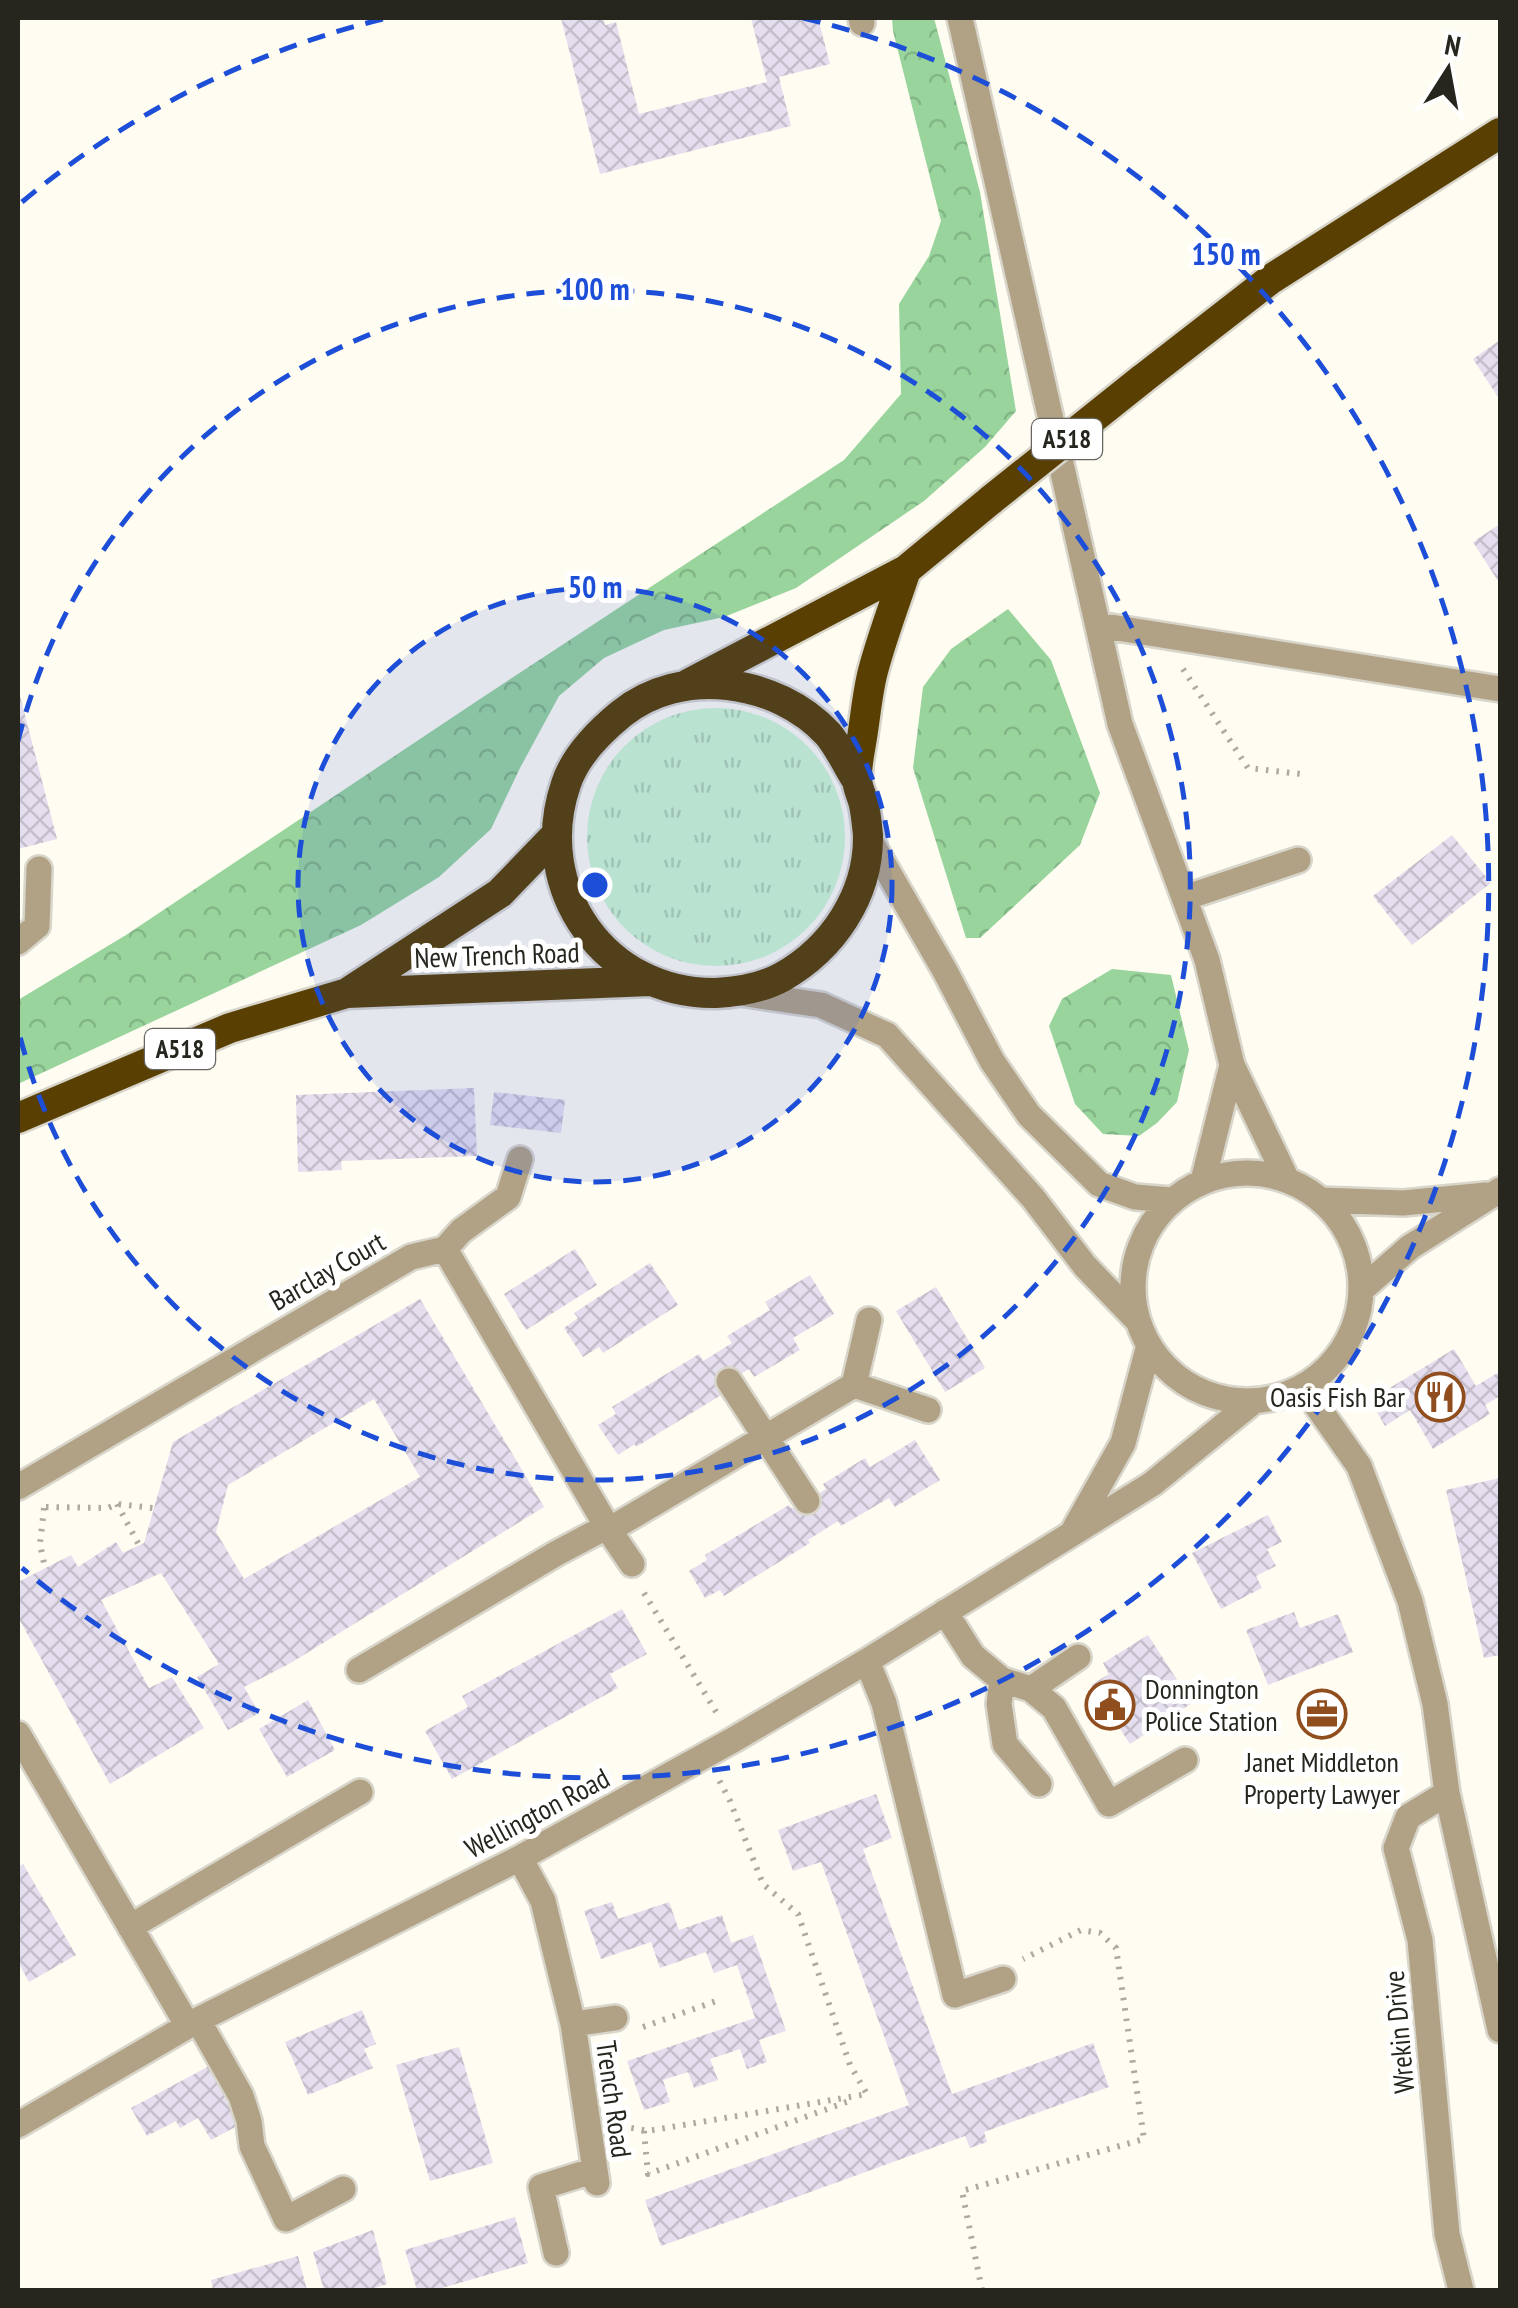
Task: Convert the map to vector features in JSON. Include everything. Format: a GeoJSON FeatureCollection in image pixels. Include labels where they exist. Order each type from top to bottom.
{"type":"FeatureCollection","features":[{"type":"Feature","properties":{"kind":"highway","name":"A518"},"geometry":{"type":"LineString","coordinates":[[686,685],[906,570],[1272,279],[1500,133]]}},
{"type":"Feature","properties":{"kind":"highway"},"geometry":{"type":"LineString","coordinates":[[856,780],[872,673],[906,570]]}},
{"type":"Feature","properties":{"kind":"highway"},"geometry":{"type":"LineString","coordinates":[[686,685],[739,685],[788,703],[829,735],[856,780],[864,808],[868,837],[862,880],[844,921],[816,954],[779,979],[737,992],[692,993],[650,982],[612,958],[581,924],[562,881],[556,835],[566,782],[594,736],[635,703],[686,685]]}},
{"type":"Feature","properties":{"kind":"highway","name":"New Trench Road"},"geometry":{"type":"LineString","coordinates":[[347,993],[500,893],[556,835]]}},
{"type":"Feature","properties":{"kind":"highway","name":"New Trench Road"},"geometry":{"type":"LineString","coordinates":[[18,1118],[230,1028],[347,993],[650,982]]}},
{"type":"Feature","properties":{"kind":"street"},"geometry":{"type":"LineString","coordinates":[[960,18],[1120,724],[1207,960],[1232,1065],[1287,1180]]}},
{"type":"Feature","properties":{"kind":"street"},"geometry":{"type":"LineString","coordinates":[[1098,625],[1500,689]]}},
{"type":"Feature","properties":{"kind":"street"},"geometry":{"type":"LineString","coordinates":[[868,837],[992,1061],[1029,1115],[1099,1184],[1135,1197],[1172,1200]]}},
{"type":"Feature","properties":{"kind":"street"},"geometry":{"type":"LineString","coordinates":[[1184,898],[1298,860]]}},
{"type":"Feature","properties":{"kind":"street"},"geometry":{"type":"LineString","coordinates":[[18,942],[37,926],[39,869]]}},
{"type":"Feature","properties":{"kind":"street"},"geometry":{"type":"LineString","coordinates":[[737,992],[821,1005],[887,1035],[1033,1198],[1143,1333],[1164,1365],[1205,1394],[1254,1401],[1280,1396],[1303,1386],[1327,1368],[1345,1346],[1357,1319],[1361,1290],[1352,1240],[1321,1200],[1287,1180],[1259,1173],[1230,1174],[1203,1181],[1172,1200],[1154,1220],[1142,1243],[1134,1268],[1133,1295],[1143,1333]]}},
{"type":"Feature","properties":{"kind":"street"},"geometry":{"type":"LineString","coordinates":[[1203,1181],[1232,1065]]}},
{"type":"Feature","properties":{"kind":"street"},"geometry":{"type":"LineString","coordinates":[[520,1159],[508,1196],[461,1231],[446,1248],[632,1564]]}},
{"type":"Feature","properties":{"kind":"street"},"geometry":{"type":"LineString","coordinates":[[1321,1200],[1403,1203],[1496,1192]]}},
{"type":"Feature","properties":{"kind":"street"},"geometry":{"type":"LineString","coordinates":[[1361,1290],[1410,1246],[1496,1192]]}},
{"type":"Feature","properties":{"kind":"street","name":"Barclay Court"},"geometry":{"type":"LineString","coordinates":[[23,1497],[411,1257],[446,1248]]}},
{"type":"Feature","properties":{"kind":"street"},"geometry":{"type":"LineString","coordinates":[[360,1670],[854,1385],[869,1320]]}},
{"type":"Feature","properties":{"kind":"street","name":"Wellington Road"},"geometry":{"type":"LineString","coordinates":[[1073,1532],[1123,1443],[1143,1333]]}},
{"type":"Feature","properties":{"kind":"street"},"geometry":{"type":"LineString","coordinates":[[729,1380],[807,1501]]}},
{"type":"Feature","properties":{"kind":"street"},"geometry":{"type":"LineString","coordinates":[[854,1385],[928,1410]]}},
{"type":"Feature","properties":{"kind":"street"},"geometry":{"type":"LineString","coordinates":[[1303,1386],[1359,1466],[1410,1601],[1435,1704],[1447,1792],[1500,2030]]}},
{"type":"Feature","properties":{"kind":"street","name":"Wellington Road"},"geometry":{"type":"LineString","coordinates":[[18,2125],[193,2023],[520,1858],[733,1740],[1152,1484],[1254,1401]]}},
{"type":"Feature","properties":{"kind":"street"},"geometry":{"type":"LineString","coordinates":[[945,1612],[974,1656],[1002,1680],[1032,1689],[1054,1708],[1109,1804],[1185,1760]]}},
{"type":"Feature","properties":{"kind":"street"},"geometry":{"type":"LineString","coordinates":[[1032,1689],[1078,1657]]}},
{"type":"Feature","properties":{"kind":"street"},"geometry":{"type":"LineString","coordinates":[[867,1661],[884,1703],[955,1995],[1003,1978]]}},
{"type":"Feature","properties":{"kind":"street"},"geometry":{"type":"LineString","coordinates":[[1002,1680],[998,1704],[1005,1744],[1039,1784]]}},
{"type":"Feature","properties":{"kind":"street"},"geometry":{"type":"LineString","coordinates":[[18,1734],[130,1927],[241,2096],[252,2146],[286,2219],[342,2189]]}},
{"type":"Feature","properties":{"kind":"street"},"geometry":{"type":"LineString","coordinates":[[130,1927],[360,1792]]}},
{"type":"Feature","properties":{"kind":"street","name":"Wrekin Drive"},"geometry":{"type":"LineString","coordinates":[[1447,1792],[1408,1816],[1396,1848],[1420,1940],[1448,2234],[1461,2290]]}},
{"type":"Feature","properties":{"kind":"street","name":"Trench Road"},"geometry":{"type":"LineString","coordinates":[[520,1858],[543,1900],[573,2024],[596,2176],[540,2188],[556,2253]]}},
{"type":"Feature","properties":{"kind":"street","name":"Trench Road"},"geometry":{"type":"LineString","coordinates":[[573,2024],[615,2018]]}},
{"type":"Feature","properties":{"kind":"path"},"geometry":{"type":"LineString","coordinates":[[1184,670],[1248,768],[1301,774]]}},
{"type":"Feature","properties":{"kind":"path"},"geometry":{"type":"LineString","coordinates":[[23,1497],[44,1507],[108,1508],[116,1504],[154,1508]]}},
{"type":"Feature","properties":{"kind":"path"},"geometry":{"type":"LineString","coordinates":[[116,1504],[139,1545]]}},
{"type":"Feature","properties":{"kind":"path"},"geometry":{"type":"LineString","coordinates":[[44,1507],[40,1544],[45,1568]]}},
{"type":"Feature","properties":{"kind":"path"},"geometry":{"type":"LineString","coordinates":[[632,1564],[640,1587],[733,1740]]}},
{"type":"Feature","properties":{"kind":"path"},"geometry":{"type":"LineString","coordinates":[[706,1755],[730,1801],[762,1884],[798,1914],[850,2065],[867,2094]]}},
{"type":"Feature","properties":{"kind":"path"},"geometry":{"type":"LineString","coordinates":[[982,2290],[962,2191],[1144,2139],[1116,1948],[1100,1933],[1082,1930],[1026,1956],[1003,1978]]}},
{"type":"Feature","properties":{"kind":"path"},"geometry":{"type":"LineString","coordinates":[[586,2117],[644,2130],[867,2094]]}},
{"type":"Feature","properties":{"kind":"path"},"geometry":{"type":"LineString","coordinates":[[644,2130],[648,2174],[867,2094]]}},
{"type":"Feature","properties":{"kind":"green space"},"geometry":{"type":"Polygon","coordinates":[[[892,18],[934,18],[980,192],[1016,411],[985,447],[924,501],[796,588],[724,617],[664,630],[604,658],[559,696],[491,829],[439,877],[361,925],[18,1084],[18,1000],[126,935],[844,460],[901,394],[899,304],[929,256],[941,221],[892,18]]]}},
{"type":"Feature","properties":{"kind":"green space"},"geometry":{"type":"Polygon","coordinates":[[[1008,609],[1051,660],[1100,793],[1080,845],[980,938],[966,938],[913,768],[923,687],[951,649],[1008,609]]]}},
{"type":"Feature","properties":{"kind":"green space"},"geometry":{"type":"Polygon","coordinates":[[[716,708],[765,718],[807,746],[835,788],[845,837],[835,886],[807,928],[765,956],[716,966],[667,956],[625,928],[597,886],[587,837],[597,788],[625,746],[667,718],[716,708]]]}},
{"type":"Feature","properties":{"kind":"green space"},"geometry":{"type":"Polygon","coordinates":[[[1112,969],[1171,975],[1189,1050],[1177,1102],[1139,1136],[1103,1134],[1075,1104],[1049,1026],[1062,999],[1112,969]]]}},
{"type":"Feature","properties":{"kind":"building"},"geometry":{"type":"Polygon","coordinates":[[[561,18],[603,18],[605,25],[616,22],[639,114],[767,82],[751,18],[818,18],[830,64],[779,77],[791,126],[600,174],[561,18]]]}},
{"type":"Feature","properties":{"kind":"building"},"geometry":{"type":"Polygon","coordinates":[[[1500,340],[1500,400],[1473,359],[1500,340]]]}},
{"type":"Feature","properties":{"kind":"building"},"geometry":{"type":"Polygon","coordinates":[[[1500,524],[1500,584],[1473,542],[1500,524]]]}},
{"type":"Feature","properties":{"kind":"building"},"geometry":{"type":"Polygon","coordinates":[[[18,688],[57,839],[18,849],[18,688]]]}},
{"type":"Feature","properties":{"kind":"building"},"geometry":{"type":"Polygon","coordinates":[[[1452,835],[1491,883],[1412,945],[1373,896],[1452,835]]]}},
{"type":"Feature","properties":{"kind":"building"},"geometry":{"type":"Polygon","coordinates":[[[474,1088],[477,1156],[341,1161],[342,1170],[298,1172],[296,1095],[474,1088]]]}},
{"type":"Feature","properties":{"kind":"building"},"geometry":{"type":"Polygon","coordinates":[[[494,1092],[565,1100],[561,1133],[490,1125],[494,1092]]]}},
{"type":"Feature","properties":{"kind":"building"},"geometry":{"type":"Polygon","coordinates":[[[575,1249],[597,1285],[526,1330],[504,1294],[575,1249]]]}},
{"type":"Feature","properties":{"kind":"building"},"geometry":{"type":"Polygon","coordinates":[[[650,1263],[678,1305],[603,1353],[599,1347],[583,1357],[564,1328],[578,1318],[574,1313],[650,1263]]]}},
{"type":"Feature","properties":{"kind":"building"},"geometry":{"type":"Polygon","coordinates":[[[810,1275],[834,1314],[793,1338],[800,1350],[754,1377],[749,1369],[719,1387],[723,1394],[618,1455],[598,1425],[616,1414],[612,1407],[699,1354],[703,1361],[732,1343],[727,1336],[770,1310],[765,1302],[810,1275]]]}},
{"type":"Feature","properties":{"kind":"building"},"geometry":{"type":"Polygon","coordinates":[[[936,1287],[985,1368],[945,1392],[896,1311],[936,1287]]]}},
{"type":"Feature","properties":{"kind":"building"},"geometry":{"type":"Polygon","coordinates":[[[420,1299],[544,1507],[289,1664],[244,1687],[259,1713],[228,1730],[197,1677],[219,1664],[161,1573],[101,1600],[149,1688],[172,1677],[204,1728],[110,1784],[18,1617],[18,1582],[71,1555],[78,1567],[116,1542],[123,1553],[144,1543],[173,1442],[420,1299]],[[374,1399],[228,1485],[216,1532],[244,1579],[420,1477],[374,1399]]]}},
{"type":"Feature","properties":{"kind":"building"},"geometry":{"type":"Polygon","coordinates":[[[1454,1349],[1476,1386],[1499,1372],[1500,1396],[1485,1405],[1490,1414],[1433,1449],[1410,1410],[1385,1426],[1370,1400],[1454,1349]]]}},
{"type":"Feature","properties":{"kind":"building"},"geometry":{"type":"Polygon","coordinates":[[[915,1440],[940,1480],[895,1507],[889,1498],[841,1526],[838,1521],[724,1596],[720,1590],[705,1598],[689,1571],[707,1560],[705,1555],[789,1505],[792,1509],[807,1501],[826,1489],[823,1484],[865,1458],[870,1467],[915,1440]]]}},
{"type":"Feature","properties":{"kind":"building"},"geometry":{"type":"Polygon","coordinates":[[[1500,1478],[1500,1655],[1484,1658],[1446,1490],[1500,1478]]]}},
{"type":"Feature","properties":{"kind":"building"},"geometry":{"type":"Polygon","coordinates":[[[1268,1515],[1282,1542],[1267,1549],[1276,1566],[1256,1576],[1262,1588],[1221,1609],[1192,1553],[1268,1515]]]}},
{"type":"Feature","properties":{"kind":"building"},"geometry":{"type":"Polygon","coordinates":[[[622,1609],[647,1654],[610,1674],[618,1688],[452,1779],[425,1731],[468,1707],[462,1696],[622,1609]]]}},
{"type":"Feature","properties":{"kind":"building"},"geometry":{"type":"Polygon","coordinates":[[[1294,1612],[1300,1628],[1338,1614],[1353,1652],[1268,1685],[1246,1630],[1294,1612]]]}},
{"type":"Feature","properties":{"kind":"building"},"geometry":{"type":"Polygon","coordinates":[[[1148,1635],[1192,1703],[1130,1744],[1091,1685],[1109,1674],[1103,1663],[1148,1635]]]}},
{"type":"Feature","properties":{"kind":"building"},"geometry":{"type":"Polygon","coordinates":[[[308,1700],[335,1750],[287,1777],[259,1729],[308,1700]]]}},
{"type":"Feature","properties":{"kind":"building"},"geometry":{"type":"Polygon","coordinates":[[[876,1794],[892,1838],[863,1849],[952,2094],[1093,2043],[1109,2087],[984,2132],[987,2142],[970,2148],[965,2136],[661,2246],[645,2200],[909,2105],[821,1862],[793,1871],[778,1830],[876,1794]]]}},
{"type":"Feature","properties":{"kind":"building"},"geometry":{"type":"Polygon","coordinates":[[[23,1864],[76,1955],[29,1982],[18,1962],[18,1867],[23,1864]]]}},
{"type":"Feature","properties":{"kind":"building"},"geometry":{"type":"Polygon","coordinates":[[[612,1902],[618,1919],[669,1902],[679,1930],[722,1915],[731,1943],[753,1935],[786,2031],[759,2040],[767,2062],[747,2069],[740,2049],[710,2059],[718,2080],[694,2088],[688,2072],[663,2080],[670,2102],[644,2110],[627,2061],[755,2018],[737,1965],[714,1973],[706,1952],[660,1968],[651,1942],[601,1959],[584,1911],[612,1902]]]}},
{"type":"Feature","properties":{"kind":"building"},"geometry":{"type":"Polygon","coordinates":[[[362,2010],[376,2044],[364,2049],[373,2068],[308,2095],[285,2042],[362,2010]]]}},
{"type":"Feature","properties":{"kind":"building"},"geometry":{"type":"Polygon","coordinates":[[[459,2047],[493,2163],[430,2181],[396,2065],[459,2047]]]}},
{"type":"Feature","properties":{"kind":"building"},"geometry":{"type":"Polygon","coordinates":[[[211,2065],[239,2125],[211,2140],[198,2118],[180,2128],[176,2121],[147,2136],[131,2108],[211,2065]]]}},
{"type":"Feature","properties":{"kind":"building"},"geometry":{"type":"Polygon","coordinates":[[[515,2217],[528,2263],[435,2290],[417,2290],[405,2250],[515,2217]]]}},
{"type":"Feature","properties":{"kind":"building"},"geometry":{"type":"Polygon","coordinates":[[[373,2230],[387,2284],[369,2290],[324,2290],[313,2252],[373,2230]]]}},
{"type":"Feature","properties":{"kind":"building"},"geometry":{"type":"Polygon","coordinates":[[[298,2256],[307,2290],[213,2290],[211,2280],[298,2256]]]}},
{"type":"Feature","properties":{"kind":"place","name":"Oasis Fish Bar"},"geometry":{"type":"Point","coordinates":[1440,1397]}},
{"type":"Feature","properties":{"kind":"place","name":"Donnington Police Station"},"geometry":{"type":"Point","coordinates":[1110,1705]}},
{"type":"Feature","properties":{"kind":"place","name":"Janet Middleton Property Lawyer"},"geometry":{"type":"Point","coordinates":[1322,1714]}}]}
